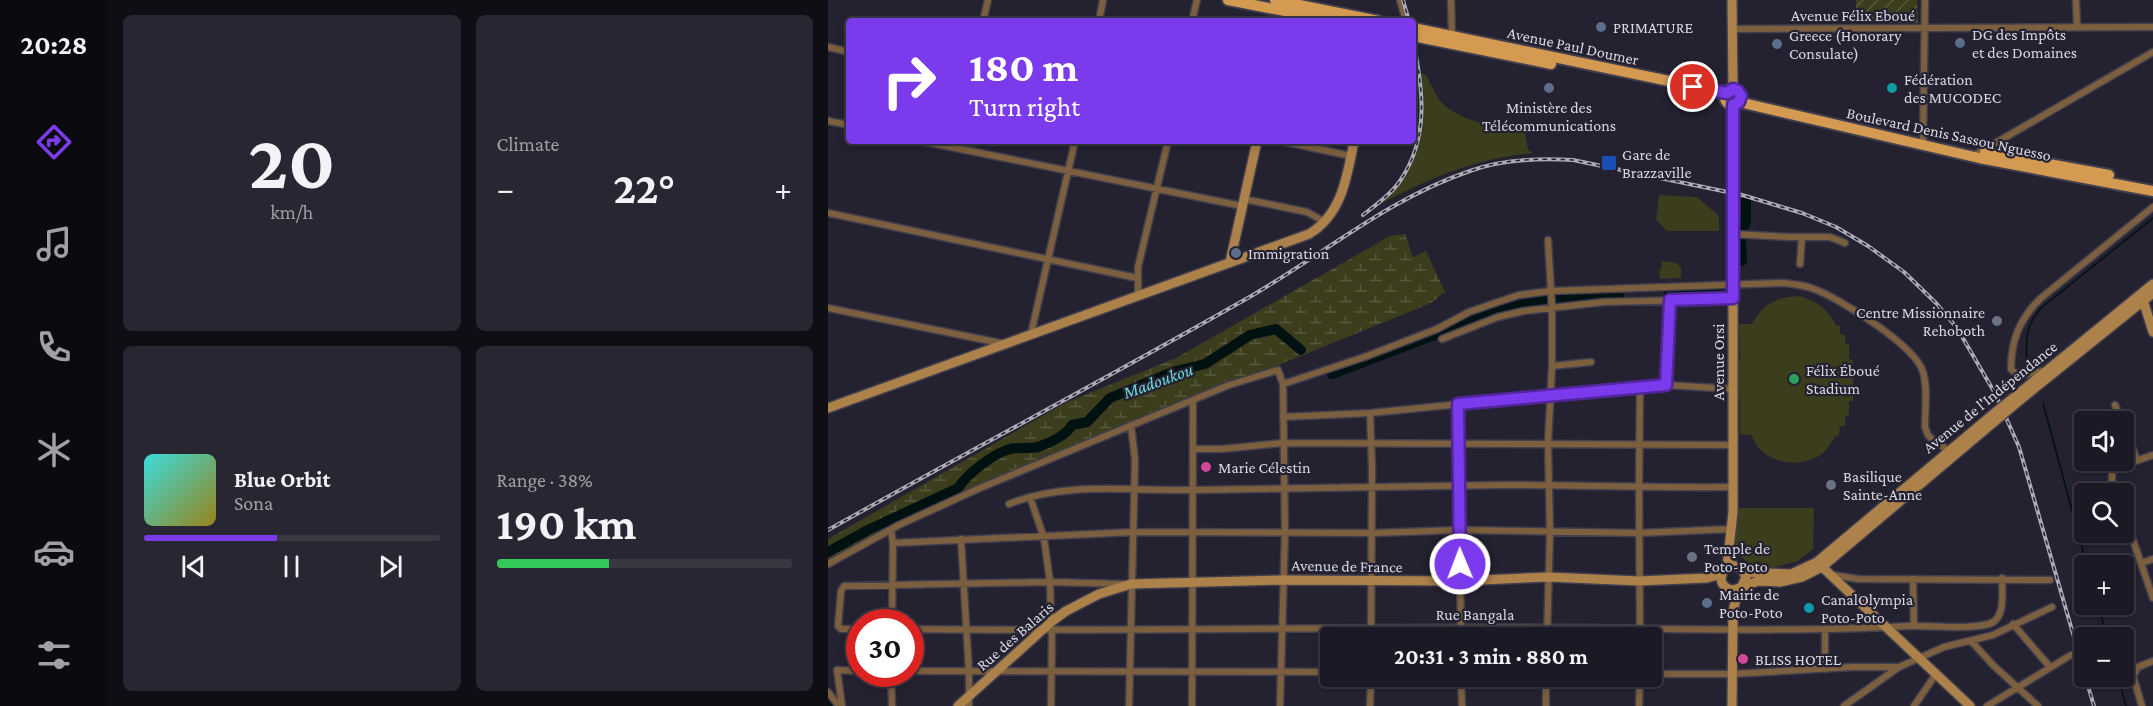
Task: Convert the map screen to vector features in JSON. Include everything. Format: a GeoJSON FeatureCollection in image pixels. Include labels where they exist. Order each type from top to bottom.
{"type":"FeatureCollection","features":[{"type":"Feature","properties":{"kind":"main road"},"geometry":{"type":"LineString","coordinates":[[1228,0],[1256,3],[1324,18]]}},
{"type":"Feature","properties":{"kind":"main road"},"geometry":{"type":"LineString","coordinates":[[1275,0],[1286,9],[1350,18]]}},
{"type":"Feature","properties":{"kind":"main road","name":"Avenue Orsi"},"geometry":{"type":"LineString","coordinates":[[1729,575],[1733,487],[1732,0]]}},
{"type":"Feature","properties":{"kind":"main road","name":"Avenue Paul Doumer"},"geometry":{"type":"LineString","coordinates":[[1416,29],[1451,40]]}},
{"type":"Feature","properties":{"kind":"main road","name":"Avenue Paul Doumer"},"geometry":{"type":"LineString","coordinates":[[1416,36],[1451,40],[1733,97]]}},
{"type":"Feature","properties":{"kind":"main road","name":"Boulevard Denis Sassou Nguesso"},"geometry":{"type":"LineString","coordinates":[[1733,97],[1977,154],[2153,184]]}},
{"type":"Feature","properties":{"kind":"main road"},"geometry":{"type":"LineString","coordinates":[[1230,262],[1256,144]]}},
{"type":"Feature","properties":{"kind":"main road"},"geometry":{"type":"LineString","coordinates":[[828,408],[1230,262],[1298,240],[1326,222],[1332,215],[1343,190],[1354,144]]}},
{"type":"Feature","properties":{"kind":"main road","name":"Boulevard Denis Sassou Nguesso"},"geometry":{"type":"LineString","coordinates":[[2000,158],[2153,191]]}},
{"type":"Feature","properties":{"kind":"main road","name":"Avenue de l'Indépendance"},"geometry":{"type":"LineString","coordinates":[[1999,414],[1948,450],[1822,563],[1812,573],[1793,580],[1758,581],[1729,590],[1729,575],[1791,574],[1822,563],[2142,297],[2153,284]]}},
{"type":"Feature","properties":{"kind":"main road","name":"Avenue de l'Indépendance"},"geometry":{"type":"LineString","coordinates":[[2019,398],[2047,370],[2142,297],[2153,294]]}},
{"type":"Feature","properties":{"kind":"main road"},"geometry":{"type":"LineString","coordinates":[[2142,297],[2153,332]]}},
{"type":"Feature","properties":{"kind":"main road"},"geometry":{"type":"LineString","coordinates":[[1822,563],[1842,587],[1970,706]]}},
{"type":"Feature","properties":{"kind":"main road"},"geometry":{"type":"LineString","coordinates":[[1729,575],[1745,582],[1740,588],[1734,612]]}},
{"type":"Feature","properties":{"kind":"main road"},"geometry":{"type":"LineString","coordinates":[[1729,575],[1734,612],[1732,706]]}},
{"type":"Feature","properties":{"kind":"main road","name":"Avenue de France"},"geometry":{"type":"LineString","coordinates":[[1131,584],[1284,580],[1460,581],[1548,577],[1640,581],[1729,575]]}},
{"type":"Feature","properties":{"kind":"main road","name":"Rue des Balaris"},"geometry":{"type":"LineString","coordinates":[[958,706],[999,670],[1041,628],[1052,625],[1065,611],[1099,594],[1131,584]]}},
{"type":"Feature","properties":{"kind":"street"},"geometry":{"type":"LineString","coordinates":[[984,18],[988,0]]}},
{"type":"Feature","properties":{"kind":"street"},"geometry":{"type":"LineString","coordinates":[[1100,18],[1103,0]]}},
{"type":"Feature","properties":{"kind":"street"},"geometry":{"type":"LineString","coordinates":[[1193,18],[1197,0]]}},
{"type":"Feature","properties":{"kind":"street"},"geometry":{"type":"LineString","coordinates":[[1400,0],[1405,18]]}},
{"type":"Feature","properties":{"kind":"street"},"geometry":{"type":"LineString","coordinates":[[1451,0],[1451,40]]}},
{"type":"Feature","properties":{"kind":"street"},"geometry":{"type":"LineString","coordinates":[[1924,141],[1925,0]]}},
{"type":"Feature","properties":{"kind":"street"},"geometry":{"type":"LineString","coordinates":[[2076,0],[2077,26]]}},
{"type":"Feature","properties":{"kind":"street","name":"Avenue Félix Eboué"},"geometry":{"type":"LineString","coordinates":[[1733,30],[2153,27]]}},
{"type":"Feature","properties":{"kind":"street"},"geometry":{"type":"LineString","coordinates":[[828,47],[846,51]]}},
{"type":"Feature","properties":{"kind":"street"},"geometry":{"type":"LineString","coordinates":[[1977,154],[2153,52]]}},
{"type":"Feature","properties":{"kind":"street"},"geometry":{"type":"LineString","coordinates":[[828,121],[846,124]]}},
{"type":"Feature","properties":{"kind":"street"},"geometry":{"type":"LineString","coordinates":[[2000,158],[2003,139]]}},
{"type":"Feature","properties":{"kind":"street"},"geometry":{"type":"LineString","coordinates":[[1031,334],[1074,144]]}},
{"type":"Feature","properties":{"kind":"street"},"geometry":{"type":"LineString","coordinates":[[1138,295],[1137,278],[1167,144]]}},
{"type":"Feature","properties":{"kind":"street"},"geometry":{"type":"LineString","coordinates":[[1295,144],[1352,156]]}},
{"type":"Feature","properties":{"kind":"street"},"geometry":{"type":"LineString","coordinates":[[955,145],[1156,188],[1307,212],[1326,222]]}},
{"type":"Feature","properties":{"kind":"street"},"geometry":{"type":"LineString","coordinates":[[2047,370],[2022,376],[2013,374],[2011,369],[2016,332],[2022,320],[2041,298],[2153,207]]}},
{"type":"Feature","properties":{"kind":"street"},"geometry":{"type":"LineString","coordinates":[[828,213],[1137,278]]}},
{"type":"Feature","properties":{"kind":"street"},"geometry":{"type":"LineString","coordinates":[[1732,234],[1830,237],[1845,243]]}},
{"type":"Feature","properties":{"kind":"street"},"geometry":{"type":"LineString","coordinates":[[1800,264],[1802,237]]}},
{"type":"Feature","properties":{"kind":"street"},"geometry":{"type":"LineString","coordinates":[[1547,627],[1550,532],[1548,444],[1552,366],[1552,308],[1548,240]]}},
{"type":"Feature","properties":{"kind":"street"},"geometry":{"type":"LineString","coordinates":[[1283,384],[1367,356],[1437,328],[1469,312],[1519,295],[1550,291],[1783,283],[1813,288],[1854,309],[1897,342],[1918,362],[1923,371],[1925,427],[1928,435],[1948,450]]}},
{"type":"Feature","properties":{"kind":"street"},"geometry":{"type":"LineString","coordinates":[[1442,339],[1498,317],[1524,311],[1604,302],[1733,298]]}},
{"type":"Feature","properties":{"kind":"street"},"geometry":{"type":"LineString","coordinates":[[1666,385],[1670,300]]}},
{"type":"Feature","properties":{"kind":"street"},"geometry":{"type":"LineString","coordinates":[[828,308],[1006,344]]}},
{"type":"Feature","properties":{"kind":"street"},"geometry":{"type":"LineString","coordinates":[[1552,366],[1591,362]]}},
{"type":"Feature","properties":{"kind":"street"},"geometry":{"type":"LineString","coordinates":[[828,564],[953,500],[1131,424],[1229,385],[1278,370],[1283,384],[1285,532],[1280,706]]}},
{"type":"Feature","properties":{"kind":"street"},"geometry":{"type":"LineString","coordinates":[[1283,417],[1370,413],[1640,386],[1666,385],[1733,389]]}},
{"type":"Feature","properties":{"kind":"street"},"geometry":{"type":"LineString","coordinates":[[1640,386],[1641,627]]}},
{"type":"Feature","properties":{"kind":"street"},"geometry":{"type":"LineString","coordinates":[[1192,706],[1193,400]]}},
{"type":"Feature","properties":{"kind":"street"},"geometry":{"type":"LineString","coordinates":[[1458,404],[1461,627]]}},
{"type":"Feature","properties":{"kind":"street"},"geometry":{"type":"LineString","coordinates":[[2115,405],[2117,411]]}},
{"type":"Feature","properties":{"kind":"street"},"geometry":{"type":"LineString","coordinates":[[1370,413],[1373,532],[1372,627]]}},
{"type":"Feature","properties":{"kind":"street"},"geometry":{"type":"LineString","coordinates":[[1129,706],[1129,628],[1135,490],[1135,447],[1131,424]]}},
{"type":"Feature","properties":{"kind":"street"},"geometry":{"type":"LineString","coordinates":[[1193,448],[1222,449],[1283,443],[1732,445]]}},
{"type":"Feature","properties":{"kind":"street"},"geometry":{"type":"LineString","coordinates":[[2134,452],[2137,460]]}},
{"type":"Feature","properties":{"kind":"street"},"geometry":{"type":"LineString","coordinates":[[2112,483],[2112,472],[2121,466],[2153,455]]}},
{"type":"Feature","properties":{"kind":"street"},"geometry":{"type":"LineString","coordinates":[[1008,504],[1030,497],[1075,491],[1372,487],[1733,487]]}},
{"type":"Feature","properties":{"kind":"street"},"geometry":{"type":"LineString","coordinates":[[1030,497],[1044,538],[1050,582],[1051,706]]}},
{"type":"Feature","properties":{"kind":"street"},"geometry":{"type":"LineString","coordinates":[[891,530],[893,543],[892,609]]}},
{"type":"Feature","properties":{"kind":"street"},"geometry":{"type":"LineString","coordinates":[[893,543],[1044,538],[1134,532],[1193,534],[1459,530],[1639,533],[1732,530]]}},
{"type":"Feature","properties":{"kind":"street"},"geometry":{"type":"LineString","coordinates":[[962,539],[969,706]]}},
{"type":"Feature","properties":{"kind":"street"},"geometry":{"type":"LineString","coordinates":[[2134,543],[2153,598]]}},
{"type":"Feature","properties":{"kind":"street"},"geometry":{"type":"LineString","coordinates":[[2141,563],[2153,559]]}},
{"type":"Feature","properties":{"kind":"street"},"geometry":{"type":"LineString","coordinates":[[1832,575],[1858,579],[2050,580]]}},
{"type":"Feature","properties":{"kind":"street"},"geometry":{"type":"LineString","coordinates":[[1913,579],[1914,626]]}},
{"type":"Feature","properties":{"kind":"street","name":"Rue Bangala"},"geometry":{"type":"LineString","coordinates":[[1662,630],[1887,628],[1994,622],[2001,611],[2002,579]]}},
{"type":"Feature","properties":{"kind":"street"},"geometry":{"type":"LineString","coordinates":[[846,628],[839,628],[841,591],[844,586],[1050,582],[1131,584]]}},
{"type":"Feature","properties":{"kind":"street"},"geometry":{"type":"LineString","coordinates":[[1844,706],[1899,667],[1944,647],[1993,635],[2052,607]]}},
{"type":"Feature","properties":{"kind":"street"},"geometry":{"type":"LineString","coordinates":[[2013,624],[2050,667]]}},
{"type":"Feature","properties":{"kind":"street","name":"Rue Bangala"},"geometry":{"type":"LineString","coordinates":[[1052,625],[1088,630],[1320,629]]}},
{"type":"Feature","properties":{"kind":"street"},"geometry":{"type":"LineString","coordinates":[[924,629],[1041,628]]}},
{"type":"Feature","properties":{"kind":"street"},"geometry":{"type":"LineString","coordinates":[[1825,629],[1825,669]]}},
{"type":"Feature","properties":{"kind":"street"},"geometry":{"type":"LineString","coordinates":[[1971,641],[2038,706]]}},
{"type":"Feature","properties":{"kind":"street"},"geometry":{"type":"LineString","coordinates":[[1987,706],[2071,655]]}},
{"type":"Feature","properties":{"kind":"street"},"geometry":{"type":"LineString","coordinates":[[2142,706],[2133,676],[2138,667],[2153,661]]}},
{"type":"Feature","properties":{"kind":"street"},"geometry":{"type":"LineString","coordinates":[[1662,674],[1732,674],[1899,667]]}},
{"type":"Feature","properties":{"kind":"street"},"geometry":{"type":"LineString","coordinates":[[840,706],[837,670],[846,670]]}},
{"type":"Feature","properties":{"kind":"street"},"geometry":{"type":"LineString","coordinates":[[924,672],[999,670],[1320,672]]}},
{"type":"Feature","properties":{"kind":"street"},"geometry":{"type":"LineString","coordinates":[[1914,706],[1936,674]]}},
{"type":"Feature","properties":{"kind":"street"},"geometry":{"type":"LineString","coordinates":[[891,687],[892,706]]}},
{"type":"Feature","properties":{"kind":"street"},"geometry":{"type":"LineString","coordinates":[[1370,706],[1371,687]]}},
{"type":"Feature","properties":{"kind":"street"},"geometry":{"type":"LineString","coordinates":[[1461,687],[1462,706]]}},
{"type":"Feature","properties":{"kind":"street"},"geometry":{"type":"LineString","coordinates":[[1546,687],[1546,706]]}},
{"type":"Feature","properties":{"kind":"street"},"geometry":{"type":"LineString","coordinates":[[1639,706],[1640,687]]}},
{"type":"Feature","properties":{"kind":"street"},"geometry":{"type":"LineString","coordinates":[[828,692],[840,706]]}},
{"type":"Feature","properties":{"kind":"green space"},"geometry":{"type":"Polygon","coordinates":[[[1856,0],[1917,0],[1918,23],[1856,22],[1856,0]]]}},
{"type":"Feature","properties":{"kind":"green space"},"geometry":{"type":"Polygon","coordinates":[[[1419,72],[1426,75],[1443,104],[1460,115],[1492,125],[1524,126],[1528,150],[1533,153],[1490,160],[1448,172],[1370,210],[1400,181],[1413,155],[1421,115],[1419,72]]]}},
{"type":"Feature","properties":{"kind":"green space"},"geometry":{"type":"Polygon","coordinates":[[[1659,195],[1697,197],[1719,216],[1719,231],[1667,231],[1656,220],[1659,195]]]}},
{"type":"Feature","properties":{"kind":"green space"},"geometry":{"type":"Polygon","coordinates":[[[1405,234],[1413,257],[1426,251],[1445,292],[1431,303],[932,509],[828,564],[828,539],[1065,403],[1176,358],[1390,236],[1405,234]]]}},
{"type":"Feature","properties":{"kind":"green space"},"geometry":{"type":"Polygon","coordinates":[[[1662,261],[1677,263],[1681,268],[1681,278],[1660,279],[1659,270],[1662,261]]]}},
{"type":"Feature","properties":{"kind":"green space","name":"Félix Éboué Stadium"},"geometry":{"type":"Polygon","coordinates":[[[1800,296],[1825,310],[1836,325],[1840,326],[1840,334],[1845,335],[1845,343],[1849,344],[1849,359],[1853,360],[1853,401],[1849,401],[1849,415],[1845,416],[1845,426],[1840,426],[1839,436],[1836,436],[1826,450],[1808,461],[1790,463],[1772,458],[1758,447],[1751,435],[1740,434],[1740,399],[1736,398],[1736,361],[1740,360],[1739,324],[1752,324],[1771,302],[1800,296]]]}},
{"type":"Feature","properties":{"kind":"green space"},"geometry":{"type":"Polygon","coordinates":[[[1736,508],[1814,508],[1813,549],[1798,561],[1775,567],[1753,566],[1736,553],[1736,508]]]}},
{"type":"Feature","properties":{"kind":"waterway","name":"Madoukou"},"geometry":{"type":"LineString","coordinates":[[1741,231],[1746,222],[1746,201]]}},
{"type":"Feature","properties":{"kind":"waterway"},"geometry":{"type":"LineString","coordinates":[[2027,364],[2027,334],[2035,315],[2041,308],[2153,218]]}},
{"type":"Feature","properties":{"kind":"waterway","name":"Madoukou"},"geometry":{"type":"LineString","coordinates":[[1741,239],[1742,261]]}},
{"type":"Feature","properties":{"kind":"waterway","name":"Madoukou"},"geometry":{"type":"LineString","coordinates":[[1669,294],[1722,291]]}},
{"type":"Feature","properties":{"kind":"waterway","name":"Madoukou"},"geometry":{"type":"LineString","coordinates":[[1557,298],[1619,296]]}},
{"type":"Feature","properties":{"kind":"waterway","name":"Madoukou"},"geometry":{"type":"LineString","coordinates":[[1332,374],[1500,310],[1544,299]]}},
{"type":"Feature","properties":{"kind":"waterway","name":"Madoukou"},"geometry":{"type":"LineString","coordinates":[[828,552],[868,530],[958,488],[974,471],[996,455],[1010,449],[1038,447],[1053,441],[1072,425],[1087,422],[1110,398],[1172,372],[1205,364],[1250,335],[1276,329],[1301,350]]}},
{"type":"Feature","properties":{"kind":"waterway"},"geometry":{"type":"LineString","coordinates":[[2043,403],[2084,555]]}},
{"type":"Feature","properties":{"kind":"waterway"},"geometry":{"type":"LineString","coordinates":[[2101,615],[2104,627]]}},
{"type":"Feature","properties":{"kind":"waterway"},"geometry":{"type":"LineString","coordinates":[[2121,687],[2126,706]]}},
{"type":"Feature","properties":{"kind":"waterway","name":"Madoukou"},"geometry":{"type":"LineString","coordinates":[[828,698],[835,706]]}},
{"type":"Feature","properties":{"kind":"railway"},"geometry":{"type":"LineString","coordinates":[[1403,0],[1408,18]]}},
{"type":"Feature","properties":{"kind":"railway"},"geometry":{"type":"LineString","coordinates":[[1363,215],[1396,186],[1410,164],[1420,129],[1422,111],[1416,56]]}},
{"type":"Feature","properties":{"kind":"railway"},"geometry":{"type":"LineString","coordinates":[[828,530],[1253,295],[1358,227],[1412,196],[1441,182],[1495,164],[1534,159],[1573,160],[1742,195],[1802,213],[1836,227],[1868,246],[1904,272],[1936,303],[1957,328],[1996,395],[2019,447],[2074,637]]}},
{"type":"Feature","properties":{"kind":"railway"},"geometry":{"type":"LineString","coordinates":[[2088,687],[2094,706]]}},
{"type":"Feature","properties":{"kind":"place","name":"PRIMATURE"},"geometry":{"type":"Point","coordinates":[1601,27]}},
{"type":"Feature","properties":{"kind":"place","name":"DG des Impôts et des Domaines"},"geometry":{"type":"Point","coordinates":[1960,43]}},
{"type":"Feature","properties":{"kind":"place","name":"Greece (Honorary Consulate)"},"geometry":{"type":"Point","coordinates":[1777,44]}},
{"type":"Feature","properties":{"kind":"place","name":"Ministère des Télécommunications"},"geometry":{"type":"Point","coordinates":[1549,88]}},
{"type":"Feature","properties":{"kind":"place","name":"Fédération des MUCODEC"},"geometry":{"type":"Point","coordinates":[1892,88]}},
{"type":"Feature","properties":{"kind":"place","name":"Gare de Brazzaville"},"geometry":{"type":"Point","coordinates":[1609,163]}},
{"type":"Feature","properties":{"kind":"place","name":"Immigration"},"geometry":{"type":"Point","coordinates":[1236,253]}},
{"type":"Feature","properties":{"kind":"place","name":"Centre Missionnaire Rehoboth"},"geometry":{"type":"Point","coordinates":[1997,321]}},
{"type":"Feature","properties":{"kind":"place","name":"Félix Éboué Stadium"},"geometry":{"type":"Point","coordinates":[1794,379]}},
{"type":"Feature","properties":{"kind":"place","name":"Marie Célestin"},"geometry":{"type":"Point","coordinates":[1206,467]}},
{"type":"Feature","properties":{"kind":"place","name":"Basilique Sainte-Anne"},"geometry":{"type":"Point","coordinates":[1831,485]}},
{"type":"Feature","properties":{"kind":"place","name":"Temple de Poto-Poto"},"geometry":{"type":"Point","coordinates":[1692,557]}},
{"type":"Feature","properties":{"kind":"place","name":"Mairie de Poto-Poto"},"geometry":{"type":"Point","coordinates":[1707,603]}},
{"type":"Feature","properties":{"kind":"place","name":"CanalOlympia Poto-Poto"},"geometry":{"type":"Point","coordinates":[1809,608]}},
{"type":"Feature","properties":{"kind":"place","name":"BLISS HOTEL"},"geometry":{"type":"Point","coordinates":[1743,659]}},
{"type":"Feature","properties":{"kind":"route"},"geometry":{"type":"LineString","coordinates":[[1460,564],[1458,404],[1666,385],[1670,300],[1733,298],[1733,105],[1739,102],[1741,96],[1733,89],[1727,93],[1693,87]]}}]}
